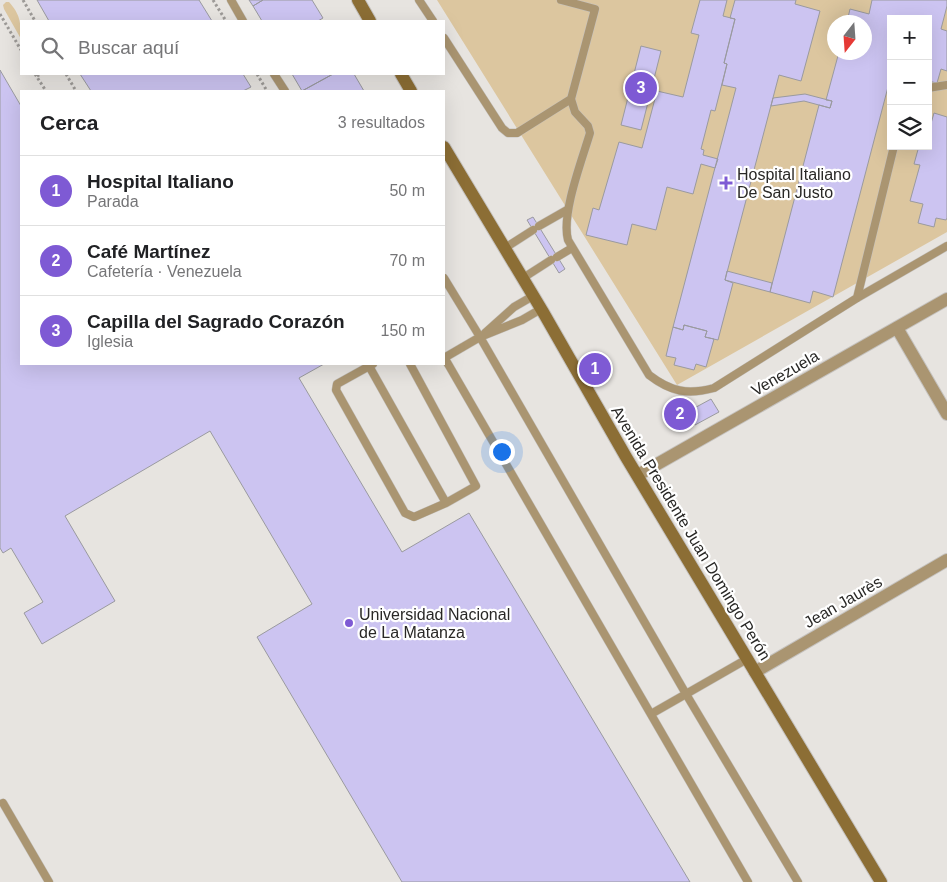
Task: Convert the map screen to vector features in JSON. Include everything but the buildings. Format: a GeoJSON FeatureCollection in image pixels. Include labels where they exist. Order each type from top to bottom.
{"type":"FeatureCollection","features":[{"type":"Feature","properties":{"kind":"main road"},"geometry":{"type":"LineString","coordinates":[[358,0],[369,20]]}},
{"type":"Feature","properties":{"kind":"main road"},"geometry":{"type":"LineString","coordinates":[[402,75],[410,90]]}},
{"type":"Feature","properties":{"kind":"main road","name":"Avenida Presidente Juan Domingo Perón"},"geometry":{"type":"LineString","coordinates":[[445,149],[523,278],[626,457],[881,882]]}},
{"type":"Feature","properties":{"kind":"street","name":"Venezuela"},"geometry":{"type":"LineString","coordinates":[[638,475],[947,299]]}},
{"type":"Feature","properties":{"kind":"street"},"geometry":{"type":"LineString","coordinates":[[897,328],[947,414]]}},
{"type":"Feature","properties":{"kind":"street","name":"Jean Jaurès"},"geometry":{"type":"LineString","coordinates":[[755,672],[947,560]]}},
{"type":"Feature","properties":{"kind":"lane"},"geometry":{"type":"LineString","coordinates":[[231,0],[242,20]]}},
{"type":"Feature","properties":{"kind":"lane"},"geometry":{"type":"LineString","coordinates":[[419,0],[432,20]]}},
{"type":"Feature","properties":{"kind":"lane"},"geometry":{"type":"LineString","coordinates":[[561,0],[595,9],[571,99],[575,112],[588,126],[590,133],[567,210],[566,233],[572,248],[649,375],[663,386],[680,391],[697,392],[714,388],[857,298],[947,246]]}},
{"type":"Feature","properties":{"kind":"lane"},"geometry":{"type":"LineString","coordinates":[[445,40],[502,128],[508,133],[517,133],[571,99]]}},
{"type":"Feature","properties":{"kind":"lane"},"geometry":{"type":"LineString","coordinates":[[275,75],[284,90]]}},
{"type":"Feature","properties":{"kind":"lane"},"geometry":{"type":"LineString","coordinates":[[932,87],[947,85]]}},
{"type":"Feature","properties":{"kind":"lane"},"geometry":{"type":"LineString","coordinates":[[857,298],[893,150]]}},
{"type":"Feature","properties":{"kind":"lane"},"geometry":{"type":"LineString","coordinates":[[505,248],[567,210]]}},
{"type":"Feature","properties":{"kind":"lane"},"geometry":{"type":"LineString","coordinates":[[523,278],[572,248]]}},
{"type":"Feature","properties":{"kind":"lane"},"geometry":{"type":"LineString","coordinates":[[445,280],[686,694],[798,882]]}},
{"type":"Feature","properties":{"kind":"lane"},"geometry":{"type":"LineString","coordinates":[[480,337],[514,307],[533,296]]}},
{"type":"Feature","properties":{"kind":"lane"},"geometry":{"type":"LineString","coordinates":[[445,357],[480,337],[522,320],[541,309]]}},
{"type":"Feature","properties":{"kind":"lane"},"geometry":{"type":"LineString","coordinates":[[445,360],[748,882]]}},
{"type":"Feature","properties":{"kind":"lane"},"geometry":{"type":"LineString","coordinates":[[411,365],[476,486],[446,503],[414,517],[405,513],[336,390],[337,384],[371,365],[446,503]]}},
{"type":"Feature","properties":{"kind":"lane"},"geometry":{"type":"LineString","coordinates":[[651,714],[747,659]]}},
{"type":"Feature","properties":{"kind":"lane"},"geometry":{"type":"LineString","coordinates":[[3,803],[49,882]]}},
{"type":"Feature","properties":{"kind":"path"},"geometry":{"type":"LineString","coordinates":[[23,0],[34,20]]}},
{"type":"Feature","properties":{"kind":"path"},"geometry":{"type":"LineString","coordinates":[[213,0],[225,20]]}},
{"type":"Feature","properties":{"kind":"path"},"geometry":{"type":"LineString","coordinates":[[1,17],[20,48]]}},
{"type":"Feature","properties":{"kind":"path"},"geometry":{"type":"LineString","coordinates":[[36,75],[45,90]]}},
{"type":"Feature","properties":{"kind":"path"},"geometry":{"type":"LineString","coordinates":[[67,75],[75,90]]}},
{"type":"Feature","properties":{"kind":"path"},"geometry":{"type":"LineString","coordinates":[[258,75],[266,90]]}},
{"type":"Feature","properties":{"kind":"shaded area","name":"Hospital Italiano De San Justo"},"geometry":{"type":"Polygon","coordinates":[[[437,0],[947,0],[947,232],[677,385],[437,0]]]}},
{"type":"Feature","properties":{"kind":"shaded area"},"geometry":{"type":"Polygon","coordinates":[[[9,2],[18,15],[20,37],[4,9],[3,5],[9,2]]]}},
{"type":"Feature","properties":{"kind":"place","name":"Capilla del Sagrado Corazón"},"geometry":{"type":"Point","coordinates":[641,88]}},
{"type":"Feature","properties":{"kind":"place","name":"Hospital Italiano De San Justo"},"geometry":{"type":"Point","coordinates":[726,183]}},
{"type":"Feature","properties":{"kind":"place","name":"Hospital Italiano"},"geometry":{"type":"Point","coordinates":[595,369]}},
{"type":"Feature","properties":{"kind":"place","name":"Café Martínez"},"geometry":{"type":"Point","coordinates":[680,414]}},
{"type":"Feature","properties":{"kind":"place","name":"Universidad Nacional de La Matanza"},"geometry":{"type":"Point","coordinates":[349,623]}}]}
